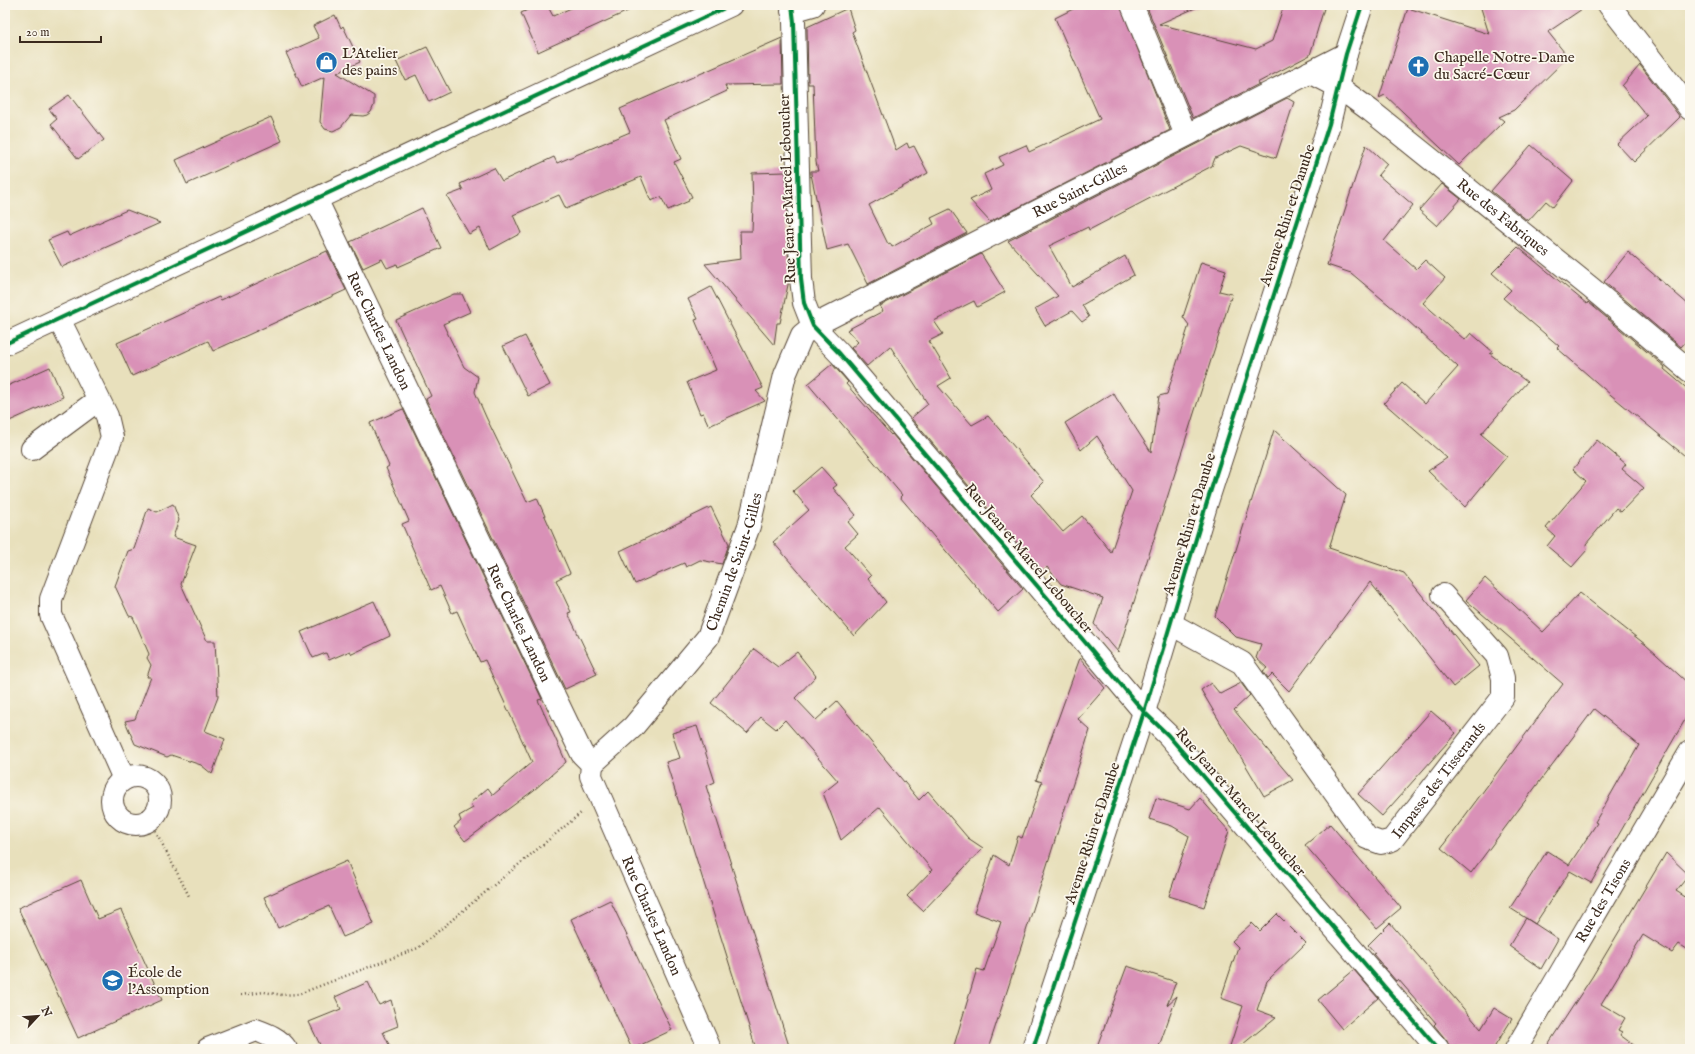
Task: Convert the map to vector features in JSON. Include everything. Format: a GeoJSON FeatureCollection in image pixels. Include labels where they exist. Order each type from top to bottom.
{"type":"FeatureCollection","features":[{"type":"Feature","properties":{"kind":"street"},"geometry":{"type":"LineString","coordinates":[[5,344],[731,5]]}},
{"type":"Feature","properties":{"kind":"street"},"geometry":{"type":"LineString","coordinates":[[792,8],[813,5]]}},
{"type":"Feature","properties":{"kind":"street"},"geometry":{"type":"LineString","coordinates":[[1132,5],[1186,135]]}},
{"type":"Feature","properties":{"kind":"street","name":"Avenue Rhin et Danube"},"geometry":{"type":"LineString","coordinates":[[1033,1049],[1144,712],[1207,502],[1329,124],[1337,86],[1362,5]]}},
{"type":"Feature","properties":{"kind":"street"},"geometry":{"type":"LineString","coordinates":[[1609,5],[1690,109]]}},
{"type":"Feature","properties":{"kind":"street","name":"Rue Jean et Marcel Leboucher"},"geometry":{"type":"LineString","coordinates":[[792,8],[801,279],[804,303],[814,326],[840,354],[1144,712],[1168,735],[1438,1049]]}},
{"type":"Feature","properties":{"kind":"street","name":"Rue Saint-Gilles"},"geometry":{"type":"LineString","coordinates":[[814,326],[1346,54]]}},
{"type":"Feature","properties":{"kind":"street","name":"Rue des Fabriques"},"geometry":{"type":"LineString","coordinates":[[1310,72],[1337,86],[1371,111],[1579,278],[1690,371]]}},
{"type":"Feature","properties":{"kind":"street","name":"Rue Charles Landon"},"geometry":{"type":"LineString","coordinates":[[316,199],[582,754],[592,764],[591,776],[710,1049]]}},
{"type":"Feature","properties":{"kind":"street"},"geometry":{"type":"LineString","coordinates":[[59,319],[107,416],[112,437],[51,598],[51,615],[124,779]]}},
{"type":"Feature","properties":{"kind":"street","name":"Chemin de Saint-Gilles"},"geometry":{"type":"LineString","coordinates":[[592,764],[634,727],[708,637],[749,526],[785,375],[802,335],[814,326]]}},
{"type":"Feature","properties":{"kind":"street"},"geometry":{"type":"LineString","coordinates":[[32,449],[98,400]]}},
{"type":"Feature","properties":{"kind":"street","name":"Impasse des Tisserands"},"geometry":{"type":"LineString","coordinates":[[1171,624],[1242,663],[1367,838],[1381,842],[1392,840],[1503,697],[1503,678],[1497,656],[1443,594]]}},
{"type":"Feature","properties":{"kind":"street","name":"Rue des Tisons"},"geometry":{"type":"LineString","coordinates":[[1516,1049],[1690,752]]}},
{"type":"Feature","properties":{"kind":"street"},"geometry":{"type":"LineString","coordinates":[[132,776],[140,777],[147,779],[154,784],[160,799],[156,814],[150,820],[143,824],[128,823],[115,814],[112,806],[113,791],[124,779],[132,776]]}},
{"type":"Feature","properties":{"kind":"street"},"geometry":{"type":"LineString","coordinates":[[213,1047],[256,1030],[270,1036],[283,1045],[286,1049]]}},
{"type":"Feature","properties":{"kind":"path"},"geometry":{"type":"LineString","coordinates":[[241,995],[264,992],[282,995],[299,994],[418,948],[600,796]]}},
{"type":"Feature","properties":{"kind":"path"},"geometry":{"type":"LineString","coordinates":[[150,820],[190,898]]}},
{"type":"Feature","properties":{"kind":"building"},"geometry":{"type":"Polygon","coordinates":[[[538,5],[547,5],[553,16],[578,5],[641,5],[538,52],[521,13],[538,5]]]}},
{"type":"Feature","properties":{"kind":"building"},"geometry":{"type":"Polygon","coordinates":[[[1081,5],[1120,5],[1170,130],[990,222],[970,200],[991,190],[984,174],[1003,165],[999,157],[1026,145],[1029,152],[1100,119],[1055,18],[1081,5]]]}},
{"type":"Feature","properties":{"kind":"building"},"geometry":{"type":"Polygon","coordinates":[[[1146,5],[1202,5],[1159,24],[1256,49],[1272,41],[1284,5],[1325,5],[1310,55],[1257,83],[1259,84],[1193,118],[1146,5]]]}},
{"type":"Feature","properties":{"kind":"building"},"geometry":{"type":"Polygon","coordinates":[[[1480,5],[1588,5],[1548,32],[1568,57],[1514,110],[1499,117],[1504,121],[1459,165],[1385,95],[1379,98],[1408,8],[1489,34],[1480,5]]]}},
{"type":"Feature","properties":{"kind":"building"},"geometry":{"type":"Polygon","coordinates":[[[848,8],[855,30],[852,32],[896,150],[907,143],[909,148],[914,146],[928,173],[869,205],[888,244],[890,243],[892,247],[934,224],[931,218],[950,209],[967,233],[868,284],[848,244],[827,250],[811,174],[811,171],[818,171],[816,162],[813,84],[808,84],[807,27],[848,8]]]}},
{"type":"Feature","properties":{"kind":"building"},"geometry":{"type":"Polygon","coordinates":[[[335,15],[341,28],[343,26],[360,62],[337,73],[374,96],[374,105],[371,112],[367,115],[351,115],[341,127],[333,131],[325,129],[320,122],[324,77],[302,87],[286,53],[319,38],[313,26],[335,15]]]}},
{"type":"Feature","properties":{"kind":"building"},"geometry":{"type":"Polygon","coordinates":[[[782,38],[783,84],[725,85],[727,91],[664,120],[681,159],[674,162],[692,197],[688,199],[689,201],[668,210],[661,197],[651,201],[641,177],[566,209],[559,195],[513,215],[521,233],[490,250],[480,228],[469,234],[447,196],[463,190],[460,184],[494,168],[502,181],[554,157],[557,163],[630,132],[620,109],[782,38]]]}},
{"type":"Feature","properties":{"kind":"building"},"geometry":{"type":"Polygon","coordinates":[[[427,47],[450,92],[429,102],[416,75],[405,80],[396,61],[427,47]]]}},
{"type":"Feature","properties":{"kind":"building"},"geometry":{"type":"Polygon","coordinates":[[[1640,65],[1680,117],[1634,162],[1617,144],[1647,116],[1622,86],[1640,65]]]}},
{"type":"Feature","properties":{"kind":"building"},"geometry":{"type":"Polygon","coordinates":[[[69,95],[104,140],[78,159],[51,124],[57,119],[49,109],[69,95]]]}},
{"type":"Feature","properties":{"kind":"building"},"geometry":{"type":"Polygon","coordinates":[[[1287,98],[1294,102],[1276,158],[1241,146],[1215,158],[1212,166],[1089,230],[1088,227],[1049,246],[1072,287],[1125,256],[1134,275],[1082,305],[1089,317],[1082,322],[1072,311],[1045,326],[1035,309],[1058,296],[1008,241],[1287,98]]]}},
{"type":"Feature","properties":{"kind":"building"},"geometry":{"type":"Polygon","coordinates":[[[271,117],[282,141],[187,184],[176,160],[271,117]]]}},
{"type":"Feature","properties":{"kind":"building"},"geometry":{"type":"Polygon","coordinates":[[[1366,145],[1387,164],[1378,175],[1413,205],[1384,241],[1416,269],[1425,260],[1445,278],[1423,303],[1465,340],[1471,333],[1493,352],[1490,354],[1527,382],[1481,434],[1507,456],[1465,507],[1428,471],[1447,458],[1384,403],[1402,383],[1425,404],[1458,367],[1407,320],[1351,273],[1327,265],[1366,145]]]}},
{"type":"Feature","properties":{"kind":"building"},"geometry":{"type":"Polygon","coordinates":[[[1531,145],[1573,181],[1553,207],[1546,201],[1528,221],[1491,191],[1531,145]]]}},
{"type":"Feature","properties":{"kind":"building"},"geometry":{"type":"Polygon","coordinates":[[[786,172],[789,280],[780,323],[777,323],[774,345],[705,264],[741,259],[740,231],[752,231],[752,173],[786,172]]]}},
{"type":"Feature","properties":{"kind":"building"},"geometry":{"type":"Polygon","coordinates":[[[1442,184],[1461,199],[1437,226],[1419,210],[1442,184]]]}},
{"type":"Feature","properties":{"kind":"building"},"geometry":{"type":"Polygon","coordinates":[[[422,208],[441,248],[398,267],[397,264],[387,268],[382,259],[363,268],[350,242],[422,208]]]}},
{"type":"Feature","properties":{"kind":"building"},"geometry":{"type":"Polygon","coordinates":[[[127,210],[160,223],[62,267],[48,240],[67,232],[69,236],[127,210]]]}},
{"type":"Feature","properties":{"kind":"building"},"geometry":{"type":"Polygon","coordinates":[[[1518,247],[1587,304],[1588,302],[1665,367],[1664,369],[1690,391],[1690,460],[1611,395],[1557,348],[1559,346],[1503,298],[1511,290],[1492,273],[1518,247]]]}},
{"type":"Feature","properties":{"kind":"building"},"geometry":{"type":"Polygon","coordinates":[[[327,251],[346,290],[213,351],[208,341],[132,376],[117,343],[219,297],[221,300],[327,251]]]}},
{"type":"Feature","properties":{"kind":"building"},"geometry":{"type":"Polygon","coordinates":[[[1628,252],[1690,306],[1690,337],[1681,347],[1604,282],[1628,252]]]}},
{"type":"Feature","properties":{"kind":"building"},"geometry":{"type":"Polygon","coordinates":[[[981,254],[1005,292],[977,307],[974,301],[934,321],[943,334],[929,341],[951,378],[938,386],[972,425],[988,416],[1044,482],[1031,495],[1063,532],[1082,516],[1111,552],[1132,491],[1097,436],[1081,450],[1065,423],[1113,393],[1151,452],[1159,396],[1167,394],[1189,325],[1183,317],[1201,262],[1226,270],[1219,291],[1232,294],[1118,652],[1094,624],[1103,598],[1061,584],[1047,567],[1042,572],[911,418],[928,404],[890,346],[867,366],[851,348],[858,342],[847,330],[883,311],[880,306],[981,254]]]}},
{"type":"Feature","properties":{"kind":"building"},"geometry":{"type":"Polygon","coordinates":[[[711,287],[763,388],[756,391],[765,401],[709,426],[703,413],[700,414],[687,382],[716,370],[695,320],[698,319],[688,299],[711,287]]]}},
{"type":"Feature","properties":{"kind":"building"},"geometry":{"type":"Polygon","coordinates":[[[454,294],[462,294],[470,312],[443,324],[464,367],[478,377],[475,392],[486,417],[527,502],[537,498],[570,573],[556,580],[571,612],[568,613],[597,674],[565,689],[426,399],[431,396],[396,320],[454,294]]]}},
{"type":"Feature","properties":{"kind":"building"},"geometry":{"type":"Polygon","coordinates":[[[525,336],[550,385],[528,396],[503,346],[525,336]]]}},
{"type":"Feature","properties":{"kind":"building"},"geometry":{"type":"Polygon","coordinates":[[[832,364],[848,382],[846,384],[891,435],[892,434],[1023,589],[998,612],[900,497],[902,495],[808,384],[832,364]]]}},
{"type":"Feature","properties":{"kind":"building"},"geometry":{"type":"Polygon","coordinates":[[[50,367],[63,397],[5,423],[5,387],[50,367]]]}},
{"type":"Feature","properties":{"kind":"building"},"geometry":{"type":"Polygon","coordinates":[[[403,409],[542,699],[538,700],[566,762],[534,790],[465,841],[454,827],[461,821],[459,816],[473,808],[470,803],[488,788],[493,795],[532,762],[485,660],[480,662],[457,611],[452,613],[440,586],[431,590],[402,524],[409,521],[386,468],[389,466],[370,423],[403,409]]]}},
{"type":"Feature","properties":{"kind":"building"},"geometry":{"type":"Polygon","coordinates":[[[1274,430],[1346,495],[1329,548],[1404,573],[1479,666],[1453,687],[1370,582],[1289,691],[1272,674],[1268,678],[1263,671],[1267,668],[1256,658],[1261,644],[1236,637],[1215,616],[1274,430]]]}},
{"type":"Feature","properties":{"kind":"building"},"geometry":{"type":"Polygon","coordinates":[[[1597,440],[1626,464],[1622,469],[1644,488],[1621,512],[1616,508],[1586,544],[1587,550],[1572,567],[1547,546],[1555,536],[1546,528],[1586,481],[1573,469],[1597,440]]]}},
{"type":"Feature","properties":{"kind":"building"},"geometry":{"type":"Polygon","coordinates":[[[821,467],[837,485],[833,488],[856,515],[848,522],[858,534],[845,546],[871,576],[868,579],[886,602],[854,636],[773,542],[809,510],[793,491],[821,467]]]}},
{"type":"Feature","properties":{"kind":"building"},"geometry":{"type":"Polygon","coordinates":[[[173,504],[179,520],[173,537],[196,545],[181,584],[207,641],[215,641],[218,697],[205,731],[225,739],[212,774],[201,765],[171,755],[167,757],[135,744],[125,721],[135,719],[151,677],[147,677],[151,665],[147,658],[149,654],[133,617],[129,616],[115,586],[128,551],[134,549],[148,508],[157,512],[173,504]]]}},
{"type":"Feature","properties":{"kind":"building"},"geometry":{"type":"Polygon","coordinates":[[[711,507],[729,544],[722,564],[700,560],[686,567],[684,563],[635,584],[620,551],[711,507]]]}},
{"type":"Feature","properties":{"kind":"building"},"geometry":{"type":"Polygon","coordinates":[[[1485,578],[1543,632],[1580,593],[1646,645],[1690,685],[1690,711],[1591,883],[1570,871],[1535,924],[1510,908],[1547,851],[1569,865],[1597,823],[1595,822],[1639,745],[1594,709],[1471,873],[1441,848],[1563,684],[1466,600],[1485,578]]]}},
{"type":"Feature","properties":{"kind":"building"},"geometry":{"type":"Polygon","coordinates":[[[374,601],[390,636],[352,654],[350,651],[329,660],[326,653],[313,658],[301,632],[374,601]]]}},
{"type":"Feature","properties":{"kind":"building"},"geometry":{"type":"Polygon","coordinates":[[[754,649],[778,667],[797,652],[816,676],[795,698],[816,720],[837,701],[919,800],[928,791],[968,838],[983,848],[923,911],[907,896],[932,870],[880,807],[841,840],[823,793],[838,781],[785,720],[776,729],[761,717],[747,733],[711,703],[754,649]]]}},
{"type":"Feature","properties":{"kind":"building"},"geometry":{"type":"Polygon","coordinates":[[[1080,658],[1105,688],[1078,719],[1090,730],[1008,988],[988,1049],[953,1049],[977,969],[984,971],[1001,922],[974,912],[994,855],[1009,865],[1018,836],[1022,838],[1042,782],[1036,780],[1080,658]]]}},
{"type":"Feature","properties":{"kind":"building"},"geometry":{"type":"Polygon","coordinates":[[[1211,683],[1220,694],[1241,683],[1250,695],[1234,710],[1293,780],[1264,796],[1201,690],[1211,683]]]}},
{"type":"Feature","properties":{"kind":"building"},"geometry":{"type":"Polygon","coordinates":[[[1431,711],[1456,733],[1382,816],[1358,794],[1431,711]]]}},
{"type":"Feature","properties":{"kind":"building"},"geometry":{"type":"Polygon","coordinates":[[[697,726],[715,782],[706,786],[790,1049],[756,1049],[666,762],[680,758],[672,733],[697,726]]]}},
{"type":"Feature","properties":{"kind":"building"},"geometry":{"type":"Polygon","coordinates":[[[1156,798],[1190,809],[1200,798],[1229,831],[1204,907],[1169,896],[1189,836],[1172,826],[1149,819],[1156,798]]]}},
{"type":"Feature","properties":{"kind":"building"},"geometry":{"type":"Polygon","coordinates":[[[1330,824],[1401,908],[1377,928],[1305,845],[1330,824]]]}},
{"type":"Feature","properties":{"kind":"building"},"geometry":{"type":"Polygon","coordinates":[[[1666,853],[1689,875],[1676,891],[1690,900],[1690,951],[1679,944],[1672,953],[1643,935],[1601,1004],[1625,1018],[1618,1030],[1622,1032],[1620,1035],[1639,1049],[1545,1049],[1592,977],[1666,853]]]}},
{"type":"Feature","properties":{"kind":"building"},"geometry":{"type":"Polygon","coordinates":[[[347,861],[374,924],[343,937],[329,906],[278,928],[264,897],[347,861]]]}},
{"type":"Feature","properties":{"kind":"building"},"geometry":{"type":"Polygon","coordinates":[[[81,880],[98,919],[121,910],[162,1000],[78,1038],[18,908],[81,880]]]}},
{"type":"Feature","properties":{"kind":"building"},"geometry":{"type":"Polygon","coordinates":[[[610,900],[672,1030],[632,1049],[571,919],[610,900]]]}},
{"type":"Feature","properties":{"kind":"building"},"geometry":{"type":"Polygon","coordinates":[[[1277,914],[1306,943],[1267,981],[1257,1010],[1276,1017],[1237,1049],[1229,1049],[1243,1006],[1221,998],[1238,947],[1232,941],[1252,923],[1260,931],[1277,914]]]}},
{"type":"Feature","properties":{"kind":"building"},"geometry":{"type":"Polygon","coordinates":[[[1526,918],[1558,939],[1541,969],[1509,946],[1526,918]]]}},
{"type":"Feature","properties":{"kind":"building"},"geometry":{"type":"Polygon","coordinates":[[[1390,923],[1481,1029],[1494,1008],[1512,1019],[1495,1046],[1497,1049],[1450,1049],[1447,1041],[1434,1025],[1436,1023],[1398,979],[1396,981],[1373,954],[1375,953],[1368,945],[1390,923]]]}},
{"type":"Feature","properties":{"kind":"building"},"geometry":{"type":"Polygon","coordinates":[[[1127,966],[1176,982],[1167,1005],[1177,996],[1158,1049],[1096,1049],[1127,966]]]}},
{"type":"Feature","properties":{"kind":"building"},"geometry":{"type":"Polygon","coordinates":[[[1354,970],[1378,998],[1342,1029],[1318,1000],[1354,970]]]}},
{"type":"Feature","properties":{"kind":"building"},"geometry":{"type":"Polygon","coordinates":[[[368,982],[379,1005],[391,1000],[398,1026],[383,1032],[391,1049],[322,1049],[309,1022],[341,1009],[335,997],[368,982]]]}},
{"type":"Feature","properties":{"kind":"cycle path"},"geometry":{"type":"LineString","coordinates":[[5,344],[731,5]]}},
{"type":"Feature","properties":{"kind":"cycle path"},"geometry":{"type":"LineString","coordinates":[[792,5],[794,22],[801,279],[804,303],[813,326],[840,354],[1144,712],[1168,735],[1438,1049]]}},
{"type":"Feature","properties":{"kind":"cycle path"},"geometry":{"type":"LineString","coordinates":[[1033,1049],[1144,712],[1207,502],[1329,124],[1346,54],[1362,5]]}},
{"type":"Feature","properties":{"kind":"place","name":"L'Atelier des pains"},"geometry":{"type":"Point","coordinates":[327,62]}},
{"type":"Feature","properties":{"kind":"place","name":"Chapelle Notre-Dame du Sacré-Cœur"},"geometry":{"type":"Point","coordinates":[1419,66]}},
{"type":"Feature","properties":{"kind":"place","name":"École de l'Assomption"},"geometry":{"type":"Point","coordinates":[113,981]}}]}
